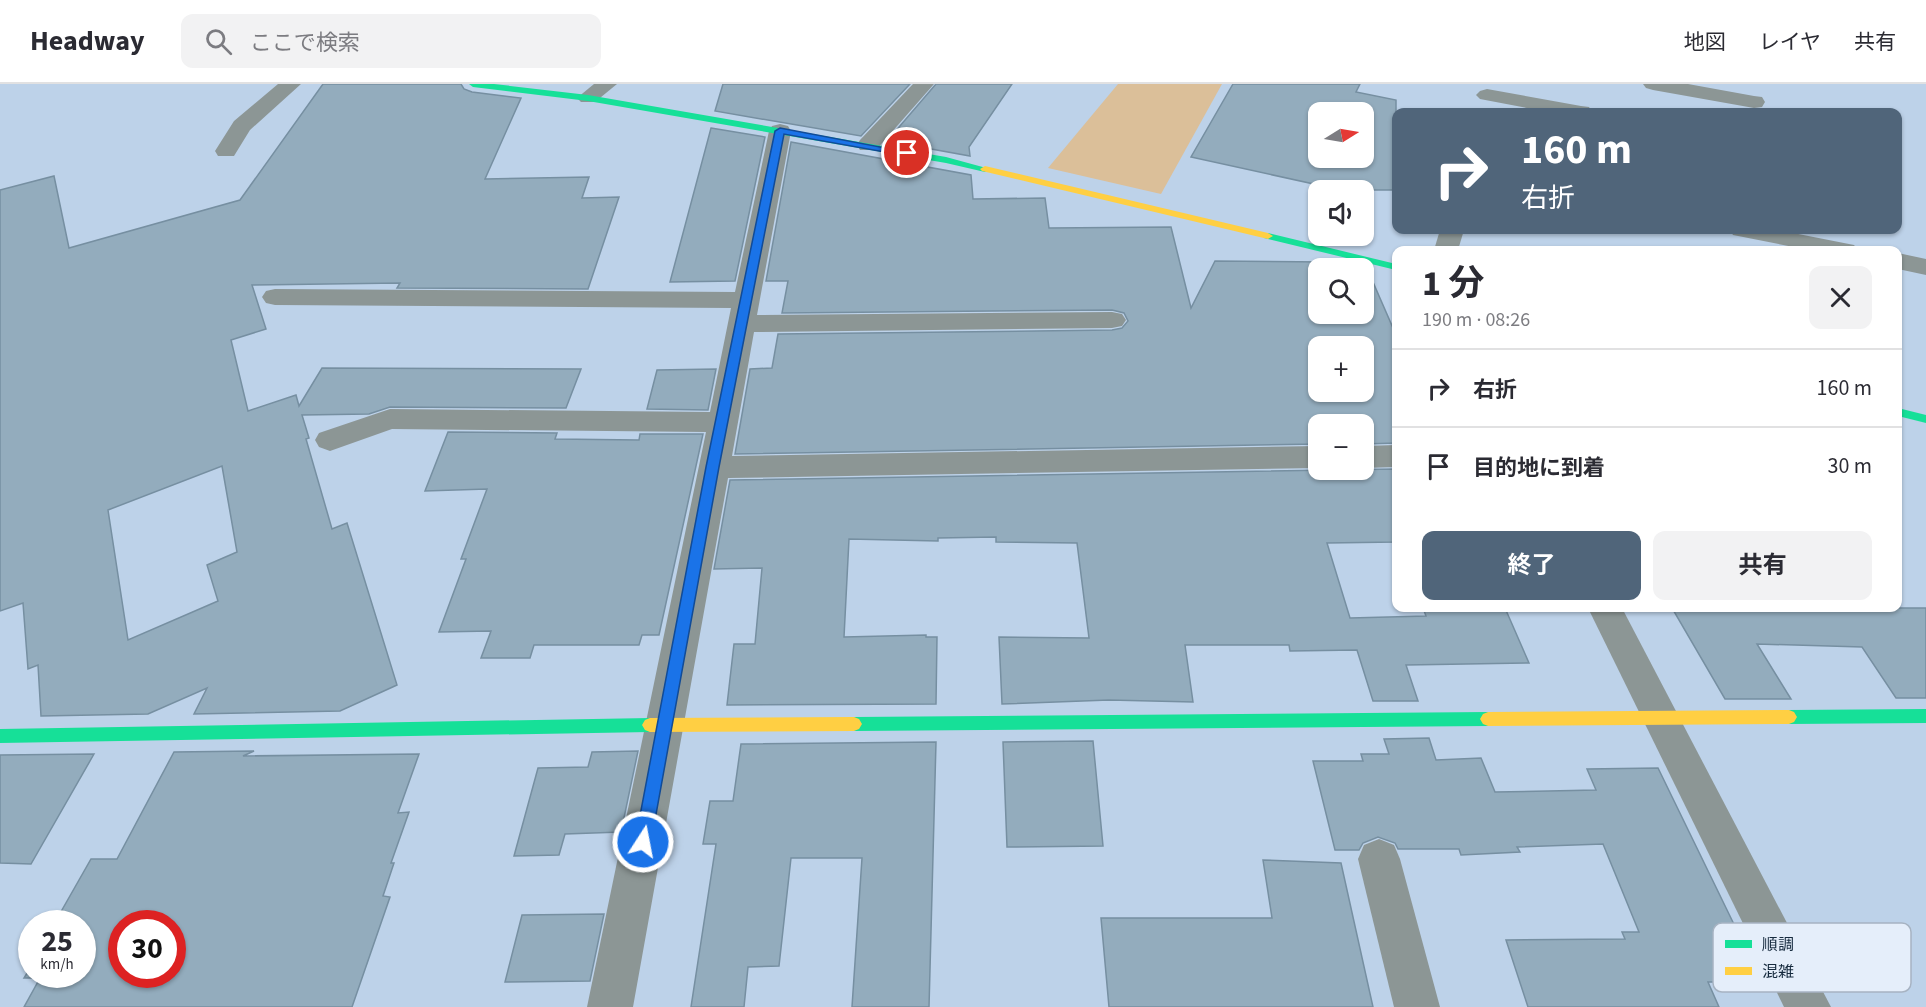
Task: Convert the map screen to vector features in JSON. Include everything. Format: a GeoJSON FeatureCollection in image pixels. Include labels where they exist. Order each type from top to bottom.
{"type":"FeatureCollection","features":[{"type":"Feature","properties":{"kind":"street"},"geometry":{"type":"LineString","coordinates":[[226,152],[242,126],[291,84]]}},
{"type":"Feature","properties":{"kind":"street"},"geometry":{"type":"LineString","coordinates":[[473,84],[588,99],[868,145],[1027,178],[1392,266]]}},
{"type":"Feature","properties":{"kind":"street"},"geometry":{"type":"LineString","coordinates":[[588,99],[607,84]]}},
{"type":"Feature","properties":{"kind":"street"},"geometry":{"type":"LineString","coordinates":[[868,145],[924,84]]}},
{"type":"Feature","properties":{"kind":"street"},"geometry":{"type":"LineString","coordinates":[[1653,84],[1754,99]]}},
{"type":"Feature","properties":{"kind":"street"},"geometry":{"type":"LineString","coordinates":[[1486,97],[1556,108]]}},
{"type":"Feature","properties":{"kind":"street"},"geometry":{"type":"LineString","coordinates":[[610,1007],[666,725],[712,467],[780,131]]}},
{"type":"Feature","properties":{"kind":"street"},"geometry":{"type":"LineString","coordinates":[[1779,234],[1829,246]]}},
{"type":"Feature","properties":{"kind":"street"},"geometry":{"type":"LineString","coordinates":[[1902,262],[1926,267]]}},
{"type":"Feature","properties":{"kind":"street"},"geometry":{"type":"LineString","coordinates":[[274,297],[743,312],[1112,320]]}},
{"type":"Feature","properties":{"kind":"street"},"geometry":{"type":"LineString","coordinates":[[1902,413],[1926,419]]}},
{"type":"Feature","properties":{"kind":"street"},"geometry":{"type":"LineString","coordinates":[[330,440],[390,419],[721,422]]}},
{"type":"Feature","properties":{"kind":"street"},"geometry":{"type":"LineString","coordinates":[[1374,457],[1392,456]]}},
{"type":"Feature","properties":{"kind":"street"},"geometry":{"type":"LineString","coordinates":[[712,467],[1308,457]]}},
{"type":"Feature","properties":{"kind":"street"},"geometry":{"type":"LineString","coordinates":[[1607,612],[1765,923]]}},
{"type":"Feature","properties":{"kind":"street"},"geometry":{"type":"LineString","coordinates":[[0,736],[666,725],[1926,716]]}},
{"type":"Feature","properties":{"kind":"street"},"geometry":{"type":"LineString","coordinates":[[1379,859],[1417,1007]]}},
{"type":"Feature","properties":{"kind":"street"},"geometry":{"type":"LineString","coordinates":[[1800,992],[1808,1007]]}},
{"type":"Feature","properties":{"kind":"shaded area"},"geometry":{"type":"Polygon","coordinates":[[[1118,84],[1222,84],[1161,194],[1048,168],[1118,84]]]}},
{"type":"Feature","properties":{"kind":"building"},"geometry":{"type":"Polygon","coordinates":[[[323,84],[461,84],[464,89],[472,92],[521,98],[485,179],[589,177],[582,198],[619,197],[588,289],[397,288],[400,283],[252,285],[266,329],[231,340],[248,411],[296,395],[299,406],[322,368],[581,369],[566,408],[390,407],[369,414],[302,415],[309,438],[306,439],[332,529],[347,523],[397,685],[340,711],[194,714],[207,688],[148,714],[41,716],[38,665],[28,669],[23,603],[0,611],[0,190],[54,176],[69,248],[240,200],[323,84]],[[222,466],[108,510],[128,640],[218,601],[207,565],[237,552],[222,466]]]}},
{"type":"Feature","properties":{"kind":"building"},"geometry":{"type":"Polygon","coordinates":[[[723,84],[910,84],[861,136],[715,111],[723,84]]]}},
{"type":"Feature","properties":{"kind":"building"},"geometry":{"type":"Polygon","coordinates":[[[936,84],[1012,84],[969,147],[970,156],[887,141],[936,84]]]}},
{"type":"Feature","properties":{"kind":"building"},"geometry":{"type":"Polygon","coordinates":[[[1233,84],[1360,84],[1356,92],[1396,100],[1396,108],[1392,108],[1392,190],[1374,190],[1374,180],[1308,180],[1308,183],[1191,157],[1233,84]]]}},
{"type":"Feature","properties":{"kind":"building"},"geometry":{"type":"Polygon","coordinates":[[[711,128],[765,137],[735,281],[670,282],[711,128]]]}},
{"type":"Feature","properties":{"kind":"building"},"geometry":{"type":"Polygon","coordinates":[[[791,142],[971,175],[973,199],[1045,198],[1049,228],[1171,227],[1191,308],[1215,261],[1308,262],[1308,324],[1374,324],[1374,284],[1392,326],[1392,443],[1374,444],[1374,414],[1308,414],[1308,444],[735,454],[750,369],[772,368],[778,334],[1112,330],[1122,328],[1128,321],[1124,313],[1112,310],[782,313],[788,281],[766,281],[791,142]]]}},
{"type":"Feature","properties":{"kind":"building"},"geometry":{"type":"Polygon","coordinates":[[[716,369],[708,410],[647,409],[657,370],[716,369]]]}},
{"type":"Feature","properties":{"kind":"building"},"geometry":{"type":"Polygon","coordinates":[[[448,432],[557,433],[555,439],[639,440],[640,434],[703,434],[659,635],[642,635],[639,645],[534,645],[530,658],[481,658],[491,631],[439,632],[466,559],[461,559],[487,489],[425,491],[448,432]]]}},
{"type":"Feature","properties":{"kind":"building"},"geometry":{"type":"Polygon","coordinates":[[[1374,469],[1392,469],[1392,542],[1327,543],[1350,618],[1426,616],[1424,612],[1507,612],[1529,663],[1406,665],[1418,701],[1373,701],[1357,650],[1290,651],[1289,645],[1185,645],[1193,702],[1109,700],[1002,704],[999,637],[1089,638],[1077,543],[996,542],[996,537],[938,538],[938,541],[849,539],[844,637],[926,635],[926,637],[937,637],[936,704],[727,705],[734,644],[755,644],[762,568],[714,569],[730,480],[1308,470],[1308,480],[1374,480],[1374,469]]]}},
{"type":"Feature","properties":{"kind":"building"},"geometry":{"type":"Polygon","coordinates":[[[1902,608],[1926,608],[1926,698],[1896,698],[1862,647],[1757,644],[1791,699],[1725,699],[1674,612],[1902,612],[1902,608]]]}},
{"type":"Feature","properties":{"kind":"building"},"geometry":{"type":"Polygon","coordinates":[[[1429,738],[1436,760],[1481,758],[1495,792],[1596,790],[1587,769],[1658,768],[1733,923],[1713,923],[1713,982],[1708,982],[1719,1007],[1528,1007],[1506,940],[1625,939],[1622,932],[1639,932],[1603,844],[1517,847],[1520,852],[1461,855],[1459,849],[1398,849],[1395,843],[1378,837],[1363,843],[1359,850],[1335,850],[1313,761],[1363,761],[1361,754],[1389,754],[1384,739],[1429,738]]]}},
{"type":"Feature","properties":{"kind":"building"},"geometry":{"type":"Polygon","coordinates":[[[1093,741],[1103,846],[1007,847],[1003,742],[1093,741]]]}},
{"type":"Feature","properties":{"kind":"building"},"geometry":{"type":"Polygon","coordinates":[[[936,742],[929,1007],[852,1007],[862,858],[791,858],[779,966],[748,967],[744,1007],[691,1007],[716,844],[703,844],[710,801],[733,801],[741,744],[936,742]]]}},
{"type":"Feature","properties":{"kind":"building"},"geometry":{"type":"Polygon","coordinates":[[[254,751],[243,756],[419,754],[398,813],[409,812],[391,863],[394,863],[383,896],[390,897],[352,1007],[24,1007],[34,988],[96,988],[96,910],[62,910],[91,859],[117,859],[174,752],[254,751]]]}},
{"type":"Feature","properties":{"kind":"building"},"geometry":{"type":"Polygon","coordinates":[[[638,751],[621,832],[565,834],[559,855],[514,856],[538,768],[588,767],[592,752],[638,751]]]}},
{"type":"Feature","properties":{"kind":"building"},"geometry":{"type":"Polygon","coordinates":[[[94,754],[31,864],[0,863],[0,755],[94,754]]]}},
{"type":"Feature","properties":{"kind":"building"},"geometry":{"type":"Polygon","coordinates":[[[1263,860],[1341,863],[1373,1007],[1109,1007],[1101,918],[1272,918],[1263,860]]]}},
{"type":"Feature","properties":{"kind":"building"},"geometry":{"type":"Polygon","coordinates":[[[604,914],[590,981],[505,982],[522,915],[604,914]]]}},
{"type":"Feature","properties":{"kind":"traffic: fast"},"geometry":{"type":"LineString","coordinates":[[473,84],[588,98],[946,160],[985,169]]}},
{"type":"Feature","properties":{"kind":"traffic: fast"},"geometry":{"type":"LineString","coordinates":[[1268,236],[1392,266]]}},
{"type":"Feature","properties":{"kind":"traffic: fast"},"geometry":{"type":"LineString","coordinates":[[1902,413],[1926,419]]}},
{"type":"Feature","properties":{"kind":"traffic: fast"},"geometry":{"type":"LineString","coordinates":[[1789,717],[1926,716]]}},
{"type":"Feature","properties":{"kind":"traffic: fast"},"geometry":{"type":"LineString","coordinates":[[854,724],[1488,719]]}},
{"type":"Feature","properties":{"kind":"traffic: fast"},"geometry":{"type":"LineString","coordinates":[[0,736],[650,725]]}},
{"type":"Feature","properties":{"kind":"traffic: slow"},"geometry":{"type":"LineString","coordinates":[[985,169],[1268,236]]}},
{"type":"Feature","properties":{"kind":"traffic: slow"},"geometry":{"type":"LineString","coordinates":[[1488,719],[1789,717]]}},
{"type":"Feature","properties":{"kind":"traffic: slow"},"geometry":{"type":"LineString","coordinates":[[650,725],[854,724]]}},
{"type":"Feature","properties":{"kind":"route"},"geometry":{"type":"LineString","coordinates":[[643,842],[712,467],[780,131],[907,153]]}}]}
